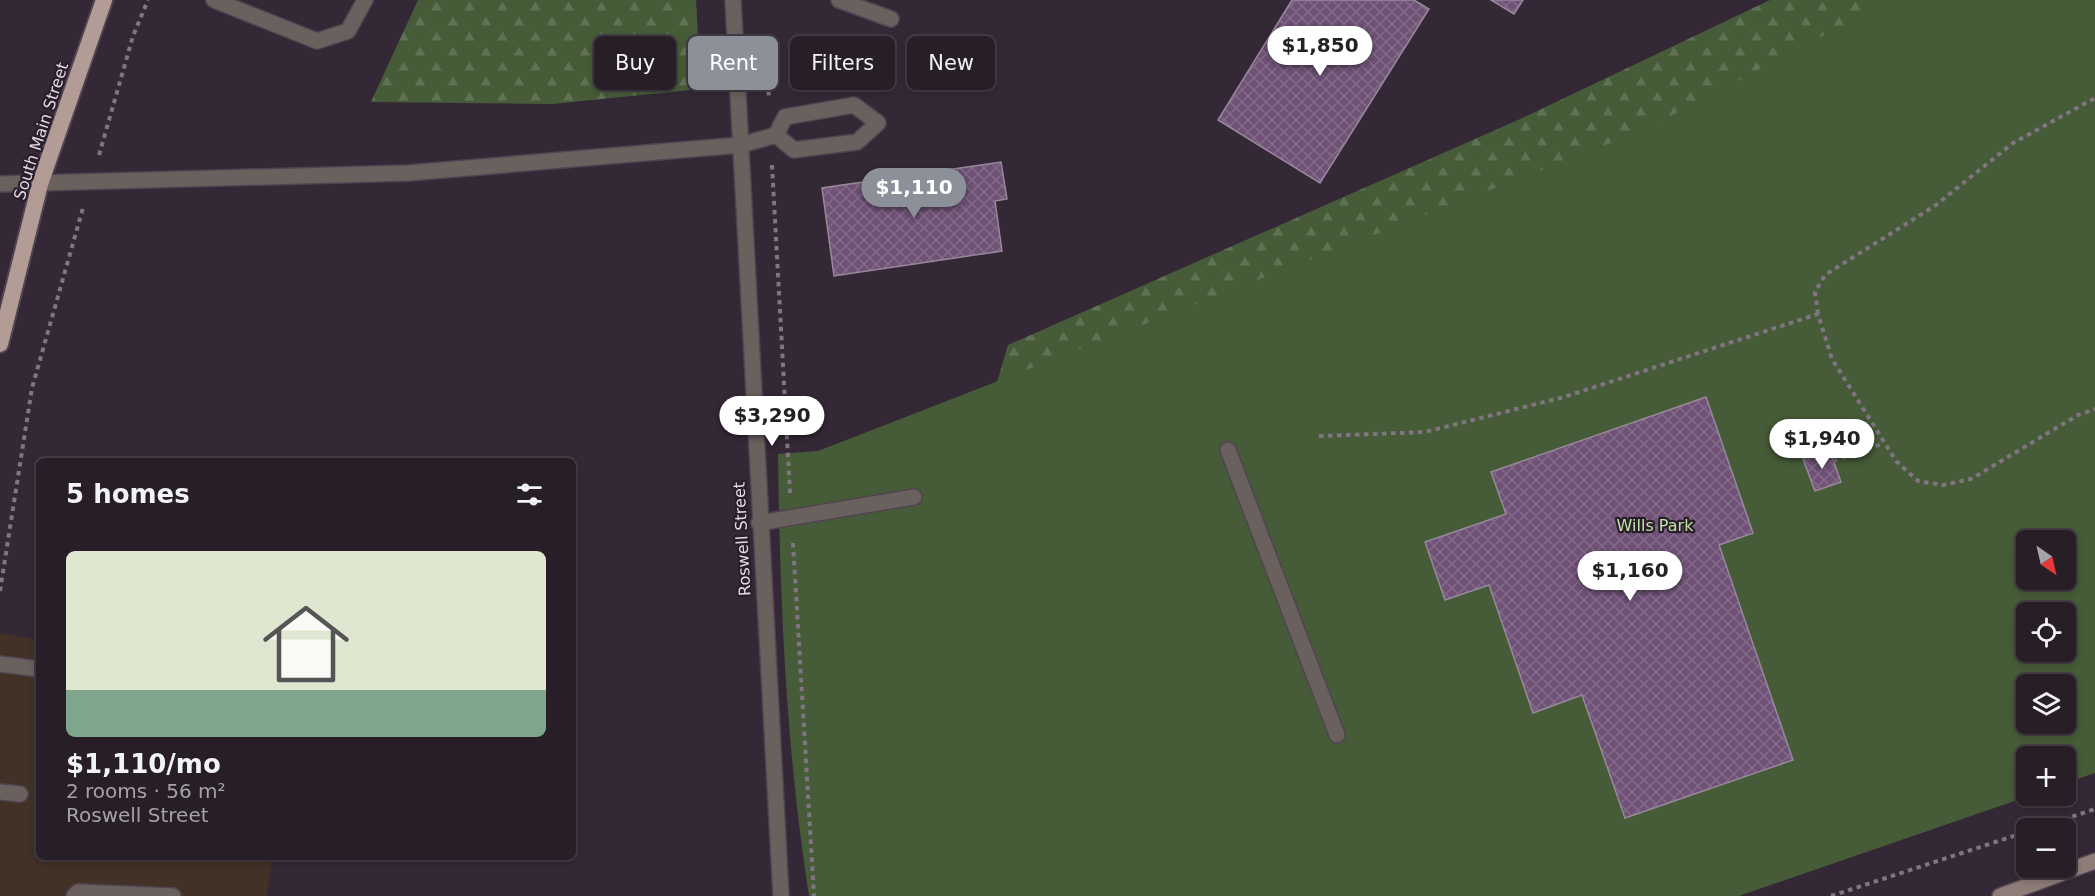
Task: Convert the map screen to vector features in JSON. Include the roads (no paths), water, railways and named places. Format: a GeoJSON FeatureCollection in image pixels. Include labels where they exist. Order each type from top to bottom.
{"type":"FeatureCollection","features":[{"type":"Feature","properties":{"kind":"highway","name":"South Main Street"},"geometry":{"type":"LineString","coordinates":[[0,344],[40,184],[104,0]]}},
{"type":"Feature","properties":{"kind":"main road"},"geometry":{"type":"LineString","coordinates":[[2000,896],[2095,861]]}},
{"type":"Feature","properties":{"kind":"street"},"geometry":{"type":"LineString","coordinates":[[214,0],[317,41],[348,31],[365,0]]}},
{"type":"Feature","properties":{"kind":"street","name":"Roswell Street"},"geometry":{"type":"LineString","coordinates":[[733,0],[759,523],[781,896]]}},
{"type":"Feature","properties":{"kind":"street"},"geometry":{"type":"LineString","coordinates":[[839,0],[891,19]]}},
{"type":"Feature","properties":{"kind":"street"},"geometry":{"type":"LineString","coordinates":[[0,184],[408,173],[741,145],[773,136],[784,117],[854,105],[878,123],[857,142],[794,150],[773,136]]}},
{"type":"Feature","properties":{"kind":"street"},"geometry":{"type":"LineString","coordinates":[[1228,450],[1337,735]]}},
{"type":"Feature","properties":{"kind":"street"},"geometry":{"type":"LineString","coordinates":[[759,523],[914,497]]}},
{"type":"Feature","properties":{"kind":"street"},"geometry":{"type":"LineString","coordinates":[[0,664],[36,669]]}},
{"type":"Feature","properties":{"kind":"street"},"geometry":{"type":"LineString","coordinates":[[0,792],[20,794]]}},
{"type":"Feature","properties":{"kind":"street"},"geometry":{"type":"LineString","coordinates":[[74,896],[78,892],[173,896]]}},
{"type":"Feature","properties":{"kind":"park label","name":"Wills Park"},"geometry":{"type":"Point","coordinates":[1655,525]}}]}
